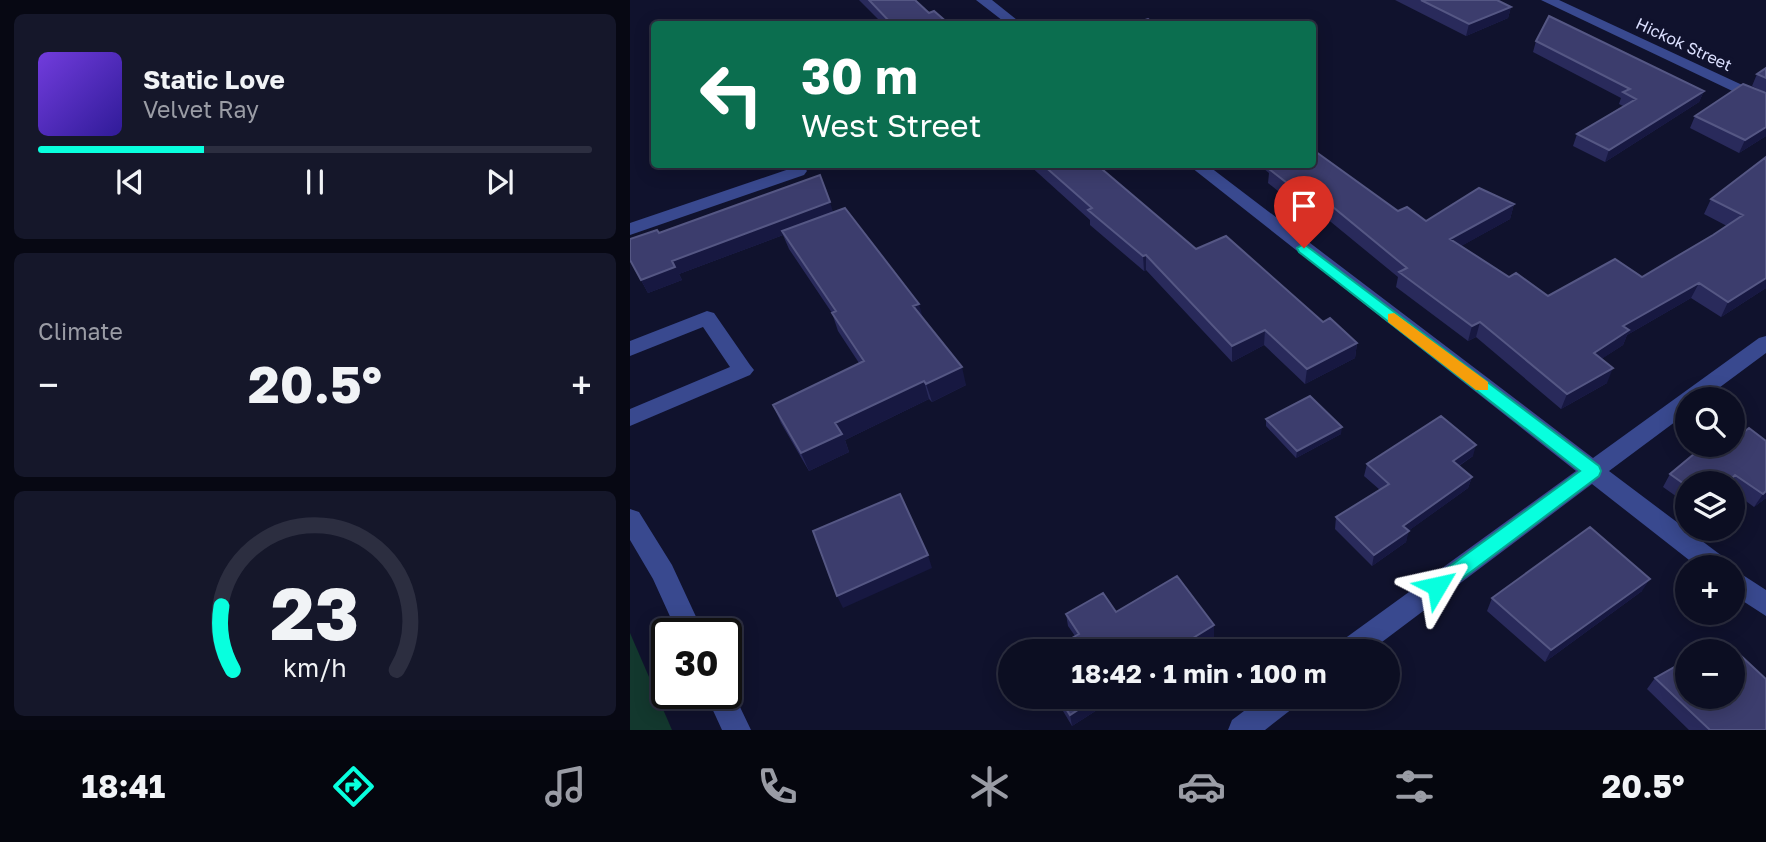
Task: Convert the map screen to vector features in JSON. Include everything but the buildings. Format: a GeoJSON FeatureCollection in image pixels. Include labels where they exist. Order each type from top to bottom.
{"type":"FeatureCollection","features":[{"type":"Feature","properties":{"kind":"street"},"geometry":{"type":"LineString","coordinates":[[983,0],[1011,21]]}},
{"type":"Feature","properties":{"kind":"street","name":"Hickok Street"},"geometry":{"type":"LineString","coordinates":[[1548,0],[1766,102]]}},
{"type":"Feature","properties":{"kind":"street"},"geometry":{"type":"LineString","coordinates":[[1200,168],[1702,555]]}},
{"type":"Feature","properties":{"kind":"street"},"geometry":{"type":"LineString","coordinates":[[630,229],[798,171]]}},
{"type":"Feature","properties":{"kind":"street"},"geometry":{"type":"LineString","coordinates":[[630,349],[707,318],[743,370],[630,418]]}},
{"type":"Feature","properties":{"kind":"street"},"geometry":{"type":"LineString","coordinates":[[1705,387],[1766,342]]}},
{"type":"Feature","properties":{"kind":"street"},"geometry":{"type":"LineString","coordinates":[[1365,639],[1675,410]]}},
{"type":"Feature","properties":{"kind":"street"},"geometry":{"type":"LineString","coordinates":[[630,519],[663,573],[684,618]]}},
{"type":"Feature","properties":{"kind":"street"},"geometry":{"type":"LineString","coordinates":[[1745,589],[1766,605]]}},
{"type":"Feature","properties":{"kind":"street"},"geometry":{"type":"LineString","coordinates":[[727,709],[737,730]]}},
{"type":"Feature","properties":{"kind":"street"},"geometry":{"type":"LineString","coordinates":[[1242,730],[1270,709]]}},
{"type":"Feature","properties":{"kind":"green space"},"geometry":{"type":"Polygon","coordinates":[[[630,633],[651,682],[651,709],[663,709],[672,730],[630,730],[630,633]]]}},
{"type":"Feature","properties":{"kind":"slow traffic"},"geometry":{"type":"LineString","coordinates":[[1394,318],[1482,386]]}},
{"type":"Feature","properties":{"kind":"route"},"geometry":{"type":"LineString","coordinates":[[1304,248],[1593,471],[1437,586]]}}]}
